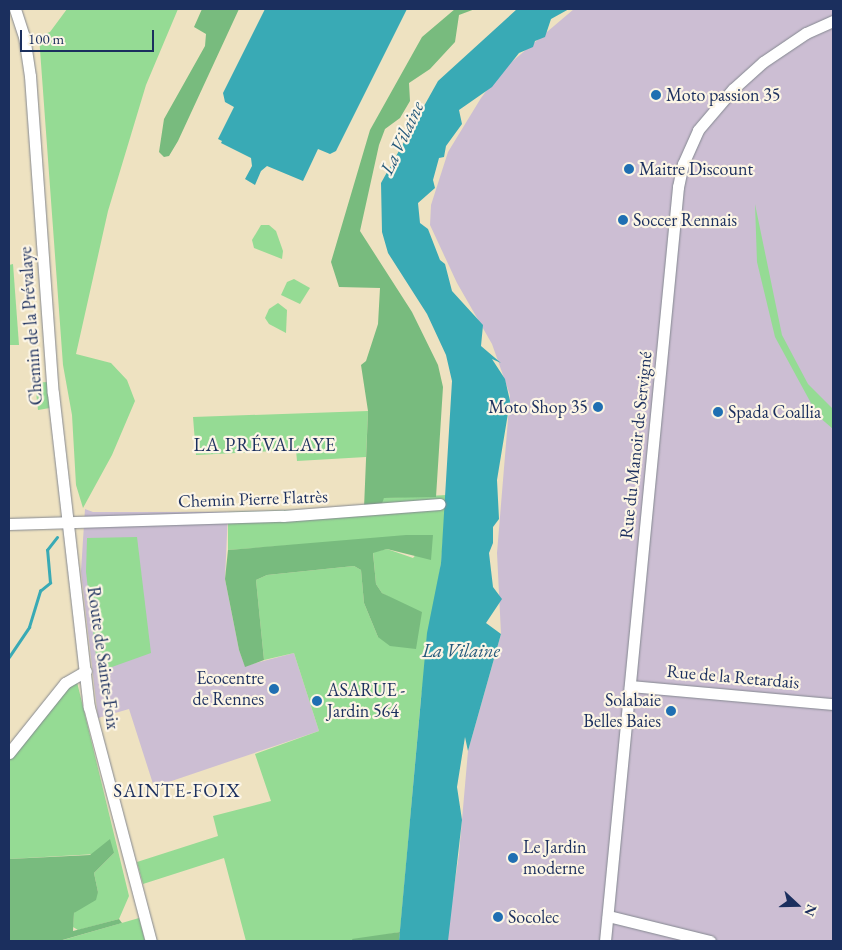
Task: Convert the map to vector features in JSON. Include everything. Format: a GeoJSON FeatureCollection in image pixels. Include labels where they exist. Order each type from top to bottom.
{"type":"FeatureCollection","features":[{"type":"Feature","properties":{"kind":"street","name":"Chemin de la Prévalaye"},"geometry":{"type":"LineString","coordinates":[[20,11],[30,76],[53,393],[67,522]]}},
{"type":"Feature","properties":{"kind":"street","name":"Rue du Manoir de Servigné"},"geometry":{"type":"LineString","coordinates":[[605,941],[678,187],[683,164],[698,130],[733,89],[763,62],[806,33],[833,21]]}},
{"type":"Feature","properties":{"kind":"street","name":"Chemin Pierre Flatrès"},"geometry":{"type":"LineString","coordinates":[[9,524],[282,516],[440,504]]}},
{"type":"Feature","properties":{"kind":"street","name":"Route de Sainte-Foix"},"geometry":{"type":"LineString","coordinates":[[67,522],[89,707],[151,941]]}},
{"type":"Feature","properties":{"kind":"street"},"geometry":{"type":"LineString","coordinates":[[9,753],[64,683],[86,671]]}},
{"type":"Feature","properties":{"kind":"street","name":"Rue de la Retardais"},"geometry":{"type":"LineString","coordinates":[[630,686],[833,704]]}},
{"type":"Feature","properties":{"kind":"street"},"geometry":{"type":"LineString","coordinates":[[608,916],[710,941]]}},
{"type":"Feature","properties":{"kind":"shaded area"},"geometry":{"type":"Polygon","coordinates":[[[574,9],[833,9],[833,941],[446,941],[459,854],[468,751],[501,634],[497,553],[510,395],[492,344],[457,283],[430,225],[431,205],[448,152],[481,98],[501,71],[574,9]]]}},
{"type":"Feature","properties":{"kind":"shaded area"},"geometry":{"type":"Polygon","coordinates":[[[85,509],[93,512],[228,512],[225,579],[239,650],[245,666],[294,653],[319,731],[154,787],[129,709],[98,718],[81,571],[85,509]]]}},
{"type":"Feature","properties":{"kind":"green space"},"geometry":{"type":"Polygon","coordinates":[[[67,9],[178,9],[146,85],[108,211],[76,354],[111,363],[127,380],[135,401],[112,455],[83,508],[76,485],[72,415],[63,365],[39,36],[50,32],[67,9]]]}},
{"type":"Feature","properties":{"kind":"green space"},"geometry":{"type":"Polygon","coordinates":[[[202,9],[239,9],[178,141],[169,156],[164,157],[159,152],[164,119],[205,46],[206,34],[194,27],[202,9]]]}},
{"type":"Feature","properties":{"kind":"green space"},"geometry":{"type":"Polygon","coordinates":[[[455,9],[475,9],[459,15],[455,42],[430,69],[409,83],[410,101],[400,118],[385,129],[379,145],[360,231],[412,312],[438,365],[443,387],[436,497],[384,498],[381,506],[364,508],[368,411],[361,365],[366,361],[378,324],[380,288],[339,287],[331,262],[370,130],[422,37],[455,9]]]}},
{"type":"Feature","properties":{"kind":"green space"},"geometry":{"type":"Polygon","coordinates":[[[755,204],[782,335],[808,384],[833,409],[833,429],[818,416],[775,337],[757,262],[755,204]]]}},
{"type":"Feature","properties":{"kind":"green space"},"geometry":{"type":"Polygon","coordinates":[[[261,225],[269,225],[276,231],[283,251],[282,259],[254,248],[252,240],[261,225]]]}},
{"type":"Feature","properties":{"kind":"green space"},"geometry":{"type":"Polygon","coordinates":[[[13,264],[19,345],[9,345],[9,265],[13,264]]]}},
{"type":"Feature","properties":{"kind":"green space"},"geometry":{"type":"Polygon","coordinates":[[[294,279],[310,288],[300,304],[281,295],[287,282],[294,279]]]}},
{"type":"Feature","properties":{"kind":"green space"},"geometry":{"type":"Polygon","coordinates":[[[278,303],[287,310],[286,333],[269,324],[265,318],[269,309],[278,303]]]}},
{"type":"Feature","properties":{"kind":"green space"},"geometry":{"type":"Polygon","coordinates":[[[47,382],[50,408],[38,410],[35,383],[47,382]]]}},
{"type":"Feature","properties":{"kind":"green space"},"geometry":{"type":"Polygon","coordinates":[[[368,411],[366,457],[297,461],[296,450],[196,455],[193,417],[368,411]]]}},
{"type":"Feature","properties":{"kind":"green space"},"geometry":{"type":"Polygon","coordinates":[[[447,495],[441,563],[421,698],[400,932],[353,941],[246,941],[224,858],[143,884],[137,862],[218,836],[213,816],[271,801],[255,754],[319,731],[294,653],[264,660],[256,580],[267,575],[354,566],[361,570],[364,603],[378,637],[400,603],[382,593],[376,584],[373,552],[387,549],[413,558],[433,535],[228,550],[228,512],[364,508],[384,498],[447,495]]]}},
{"type":"Feature","properties":{"kind":"green space"},"geometry":{"type":"Polygon","coordinates":[[[406,535],[433,535],[431,560],[387,549],[373,553],[376,584],[382,593],[422,612],[416,649],[390,646],[378,637],[364,603],[361,570],[354,566],[267,575],[256,580],[264,660],[245,667],[239,650],[225,579],[228,550],[406,535]]]}},
{"type":"Feature","properties":{"kind":"green space"},"geometry":{"type":"Polygon","coordinates":[[[137,537],[151,653],[98,672],[86,572],[87,538],[137,537]]]}},
{"type":"Feature","properties":{"kind":"green space"},"geometry":{"type":"Polygon","coordinates":[[[72,682],[77,682],[129,896],[119,919],[78,930],[73,927],[74,913],[98,892],[94,873],[114,853],[9,859],[9,758],[72,682]]]}},
{"type":"Feature","properties":{"kind":"green space"},"geometry":{"type":"Polygon","coordinates":[[[110,839],[114,853],[94,873],[98,892],[96,900],[74,913],[73,931],[119,919],[122,923],[59,941],[9,941],[9,859],[90,855],[110,839]]]}},
{"type":"Feature","properties":{"kind":"green space"},"geometry":{"type":"Polygon","coordinates":[[[139,918],[145,941],[60,941],[63,940],[139,918]]]}},
{"type":"Feature","properties":{"kind":"green space"},"geometry":{"type":"Polygon","coordinates":[[[400,932],[399,941],[353,941],[352,939],[400,932]]]}},
{"type":"Feature","properties":{"kind":"water"},"geometry":{"type":"Polygon","coordinates":[[[265,9],[407,9],[336,151],[330,154],[318,149],[303,181],[267,166],[261,171],[255,185],[245,179],[252,166],[251,158],[221,143],[222,141],[218,139],[234,107],[225,102],[223,93],[265,9]]]}},
{"type":"Feature","properties":{"kind":"water","name":"La Vilaine"},"geometry":{"type":"Polygon","coordinates":[[[517,9],[569,9],[551,19],[545,37],[535,41],[533,47],[519,53],[492,87],[459,110],[462,124],[446,146],[444,157],[439,158],[433,180],[435,188],[418,203],[420,223],[428,229],[440,260],[445,264],[452,291],[483,325],[481,346],[501,363],[492,359],[505,379],[510,401],[497,480],[499,519],[493,527],[493,543],[489,553],[493,587],[502,599],[486,623],[501,634],[468,751],[465,737],[457,787],[462,820],[448,941],[399,941],[427,633],[441,563],[452,381],[446,355],[427,314],[388,253],[382,232],[381,183],[438,81],[517,9]]]}},
{"type":"Feature","properties":{"kind":"waterway"},"geometry":{"type":"LineString","coordinates":[[9,657],[29,627],[40,591],[50,583],[47,550],[57,537]]}},
{"type":"Feature","properties":{"kind":"place","name":"Moto passion 35"},"geometry":{"type":"Point","coordinates":[656,95]}},
{"type":"Feature","properties":{"kind":"place","name":"Maitre Discount"},"geometry":{"type":"Point","coordinates":[629,169]}},
{"type":"Feature","properties":{"kind":"place","name":"Soccer Rennais"},"geometry":{"type":"Point","coordinates":[623,220]}},
{"type":"Feature","properties":{"kind":"place","name":"Moto Shop 35"},"geometry":{"type":"Point","coordinates":[598,407]}},
{"type":"Feature","properties":{"kind":"place","name":"Spada Coallia"},"geometry":{"type":"Point","coordinates":[718,412]}},
{"type":"Feature","properties":{"kind":"place","name":"Ecocentre de Rennes"},"geometry":{"type":"Point","coordinates":[274,689]}},
{"type":"Feature","properties":{"kind":"place","name":"ASARUE - Jardin 564"},"geometry":{"type":"Point","coordinates":[317,701]}},
{"type":"Feature","properties":{"kind":"place","name":"Solabaie Belles Baies"},"geometry":{"type":"Point","coordinates":[671,711]}},
{"type":"Feature","properties":{"kind":"place","name":"Le Jardin moderne"},"geometry":{"type":"Point","coordinates":[513,858]}},
{"type":"Feature","properties":{"kind":"place","name":"Socolec"},"geometry":{"type":"Point","coordinates":[498,917]}},
{"type":"Feature","properties":{"kind":"district","name":"LA PRÉVALAYE"},"geometry":{"type":"Point","coordinates":[265,445]}},
{"type":"Feature","properties":{"kind":"district","name":"SAINTE-FOIX"},"geometry":{"type":"Point","coordinates":[177,791]}}]}
